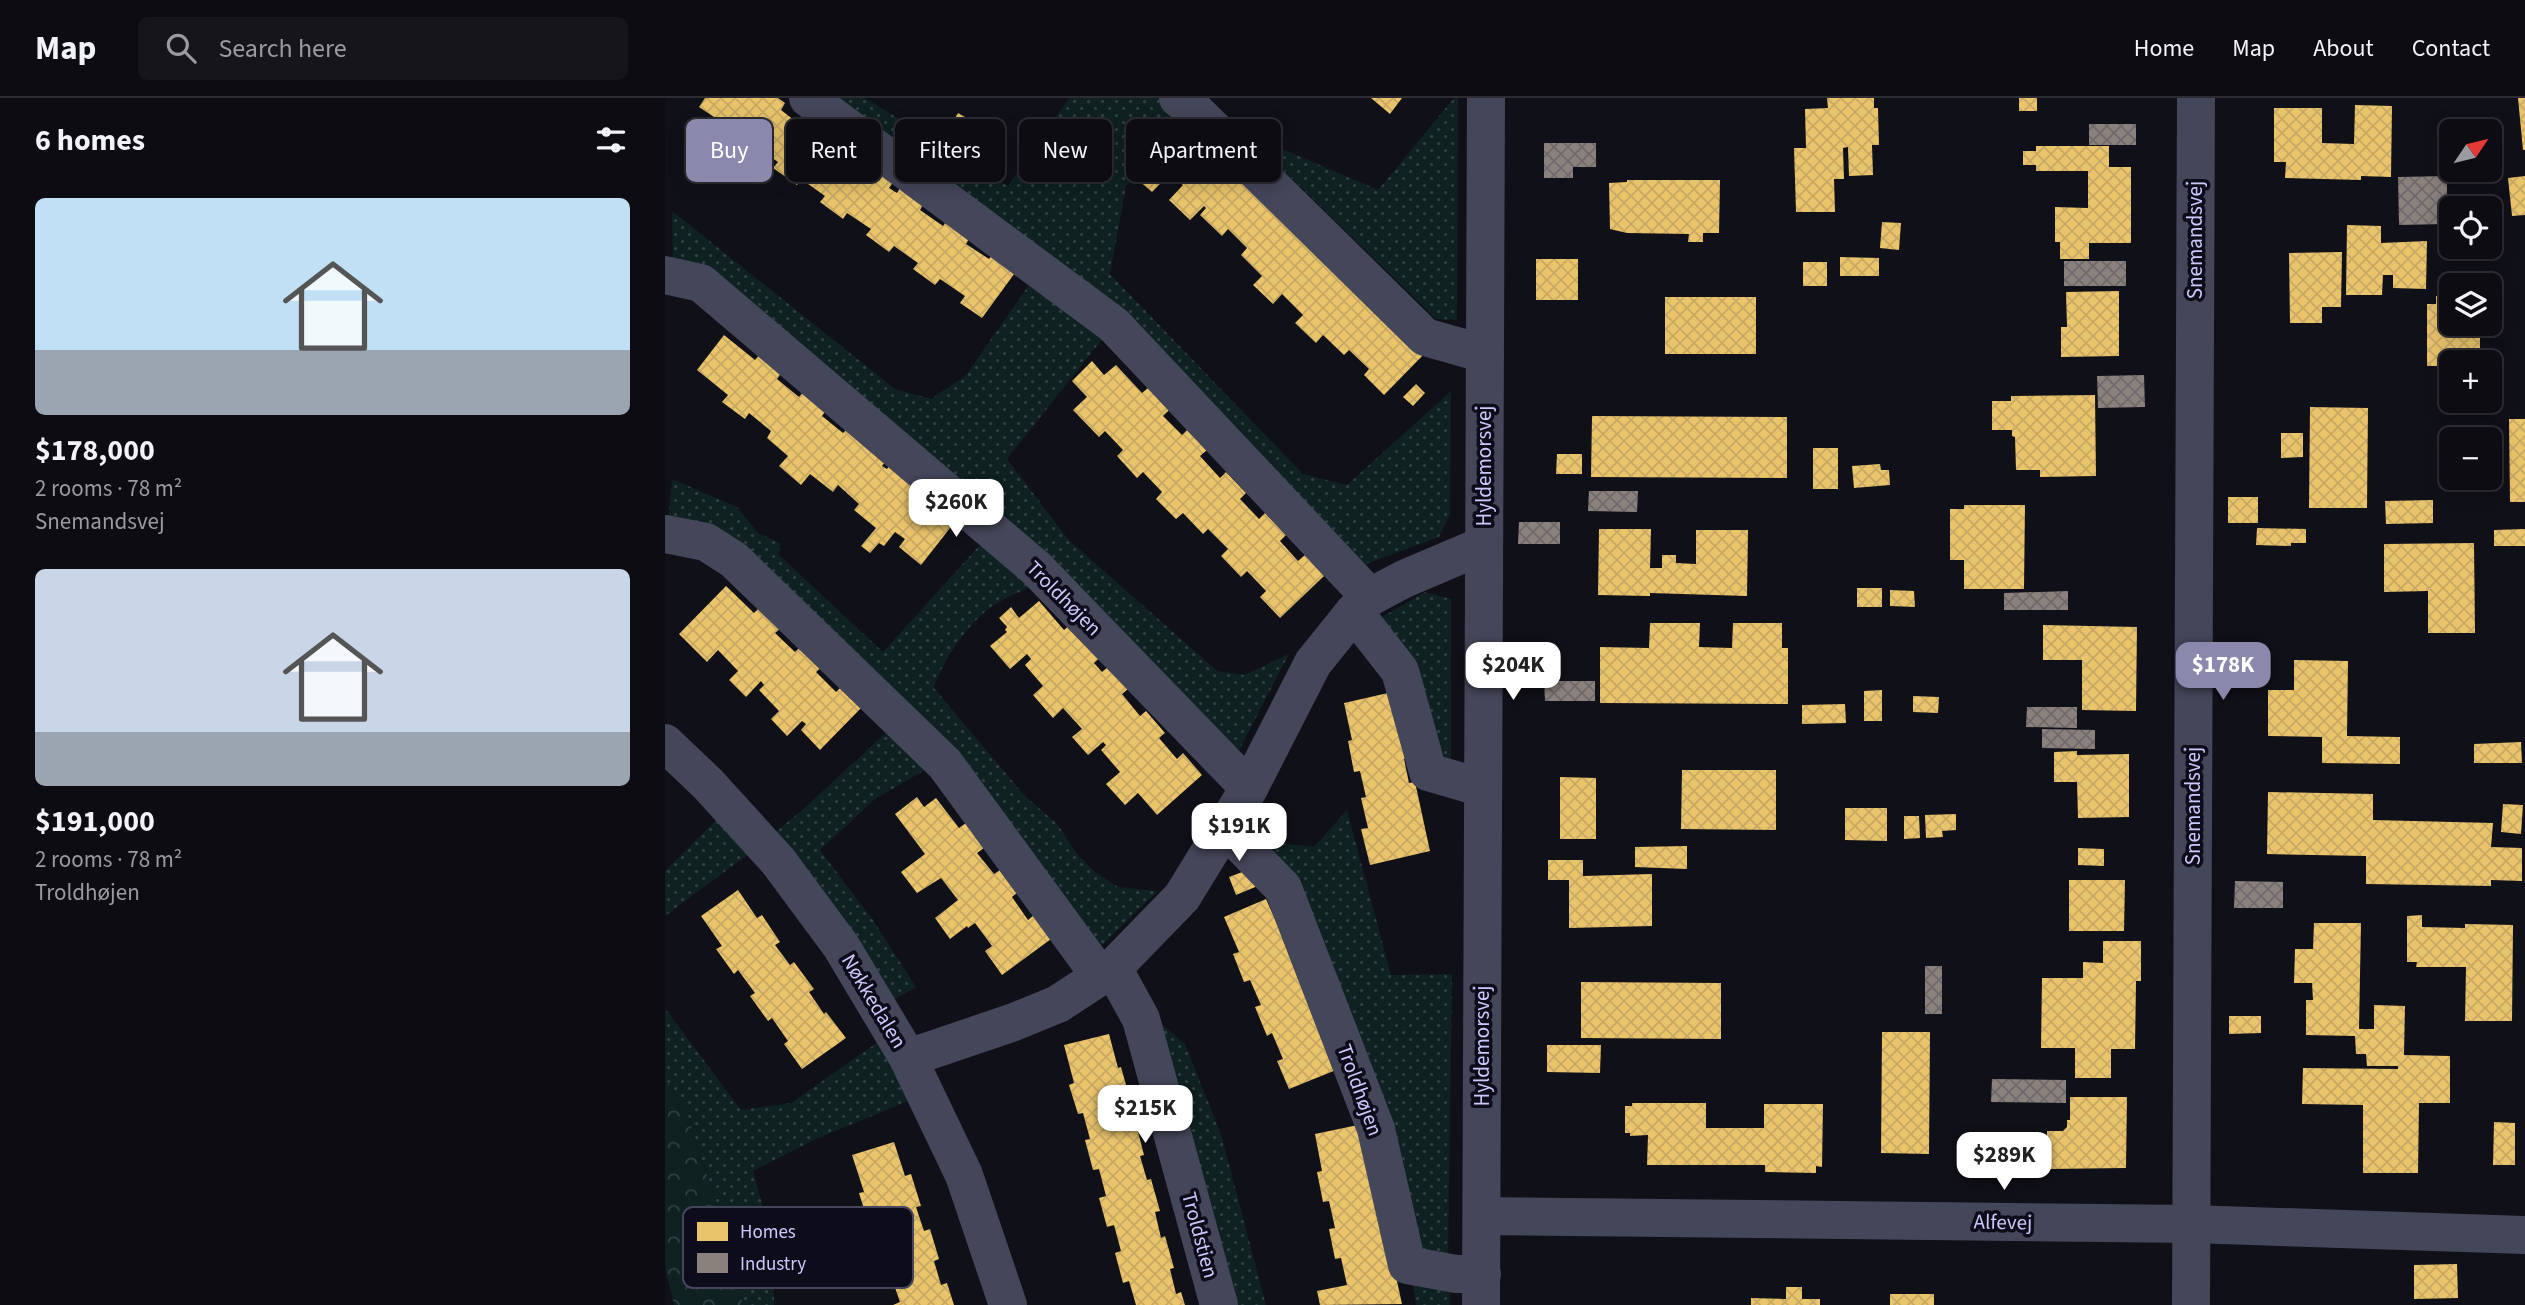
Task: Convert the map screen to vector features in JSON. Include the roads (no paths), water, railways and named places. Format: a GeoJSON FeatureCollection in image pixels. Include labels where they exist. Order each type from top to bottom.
{"type":"FeatureCollection","features":[{"type":"Feature","properties":{"kind":"street"},"geometry":{"type":"LineString","coordinates":[[809,98],[1114,325],[1361,605],[1400,671],[1428,772],[1483,788]]}},
{"type":"Feature","properties":{"kind":"street"},"geometry":{"type":"LineString","coordinates":[[1178,98],[1194,110],[1425,337],[1485,354]]}},
{"type":"Feature","properties":{"kind":"street","name":"Hyldemorsvej"},"geometry":{"type":"LineString","coordinates":[[1482,1290],[1486,98]]}},
{"type":"Feature","properties":{"kind":"street","name":"Snemandsvej"},"geometry":{"type":"LineString","coordinates":[[2191,1305],[2196,98]]}},
{"type":"Feature","properties":{"kind":"street","name":"Troldhøjen"},"geometry":{"type":"LineString","coordinates":[[665,275],[701,283],[1037,568],[1249,788]]}},
{"type":"Feature","properties":{"kind":"street"},"geometry":{"type":"LineString","coordinates":[[665,534],[705,542],[734,560],[945,764],[1107,972]]}},
{"type":"Feature","properties":{"kind":"street"},"geometry":{"type":"LineString","coordinates":[[908,1058],[1058,1004],[1107,972],[1182,897],[1249,788],[1314,663],[1361,605],[1404,579],[1484,545]]}},
{"type":"Feature","properties":{"kind":"street","name":"Nøkkedalen"},"geometry":{"type":"LineString","coordinates":[[665,743],[708,784],[778,861],[841,946],[908,1058],[964,1175],[1009,1305]]}},
{"type":"Feature","properties":{"kind":"street","name":"Troldhøjen"},"geometry":{"type":"LineString","coordinates":[[1225,828],[1283,888],[1376,1129],[1407,1265],[1456,1274],[1482,1290]]}},
{"type":"Feature","properties":{"kind":"street","name":"Troldstien"},"geometry":{"type":"LineString","coordinates":[[1107,972],[1141,1019],[1219,1305]]}},
{"type":"Feature","properties":{"kind":"street","name":"Alfevej"},"geometry":{"type":"LineString","coordinates":[[1482,1216],[2191,1224],[2525,1235]]}}]}
